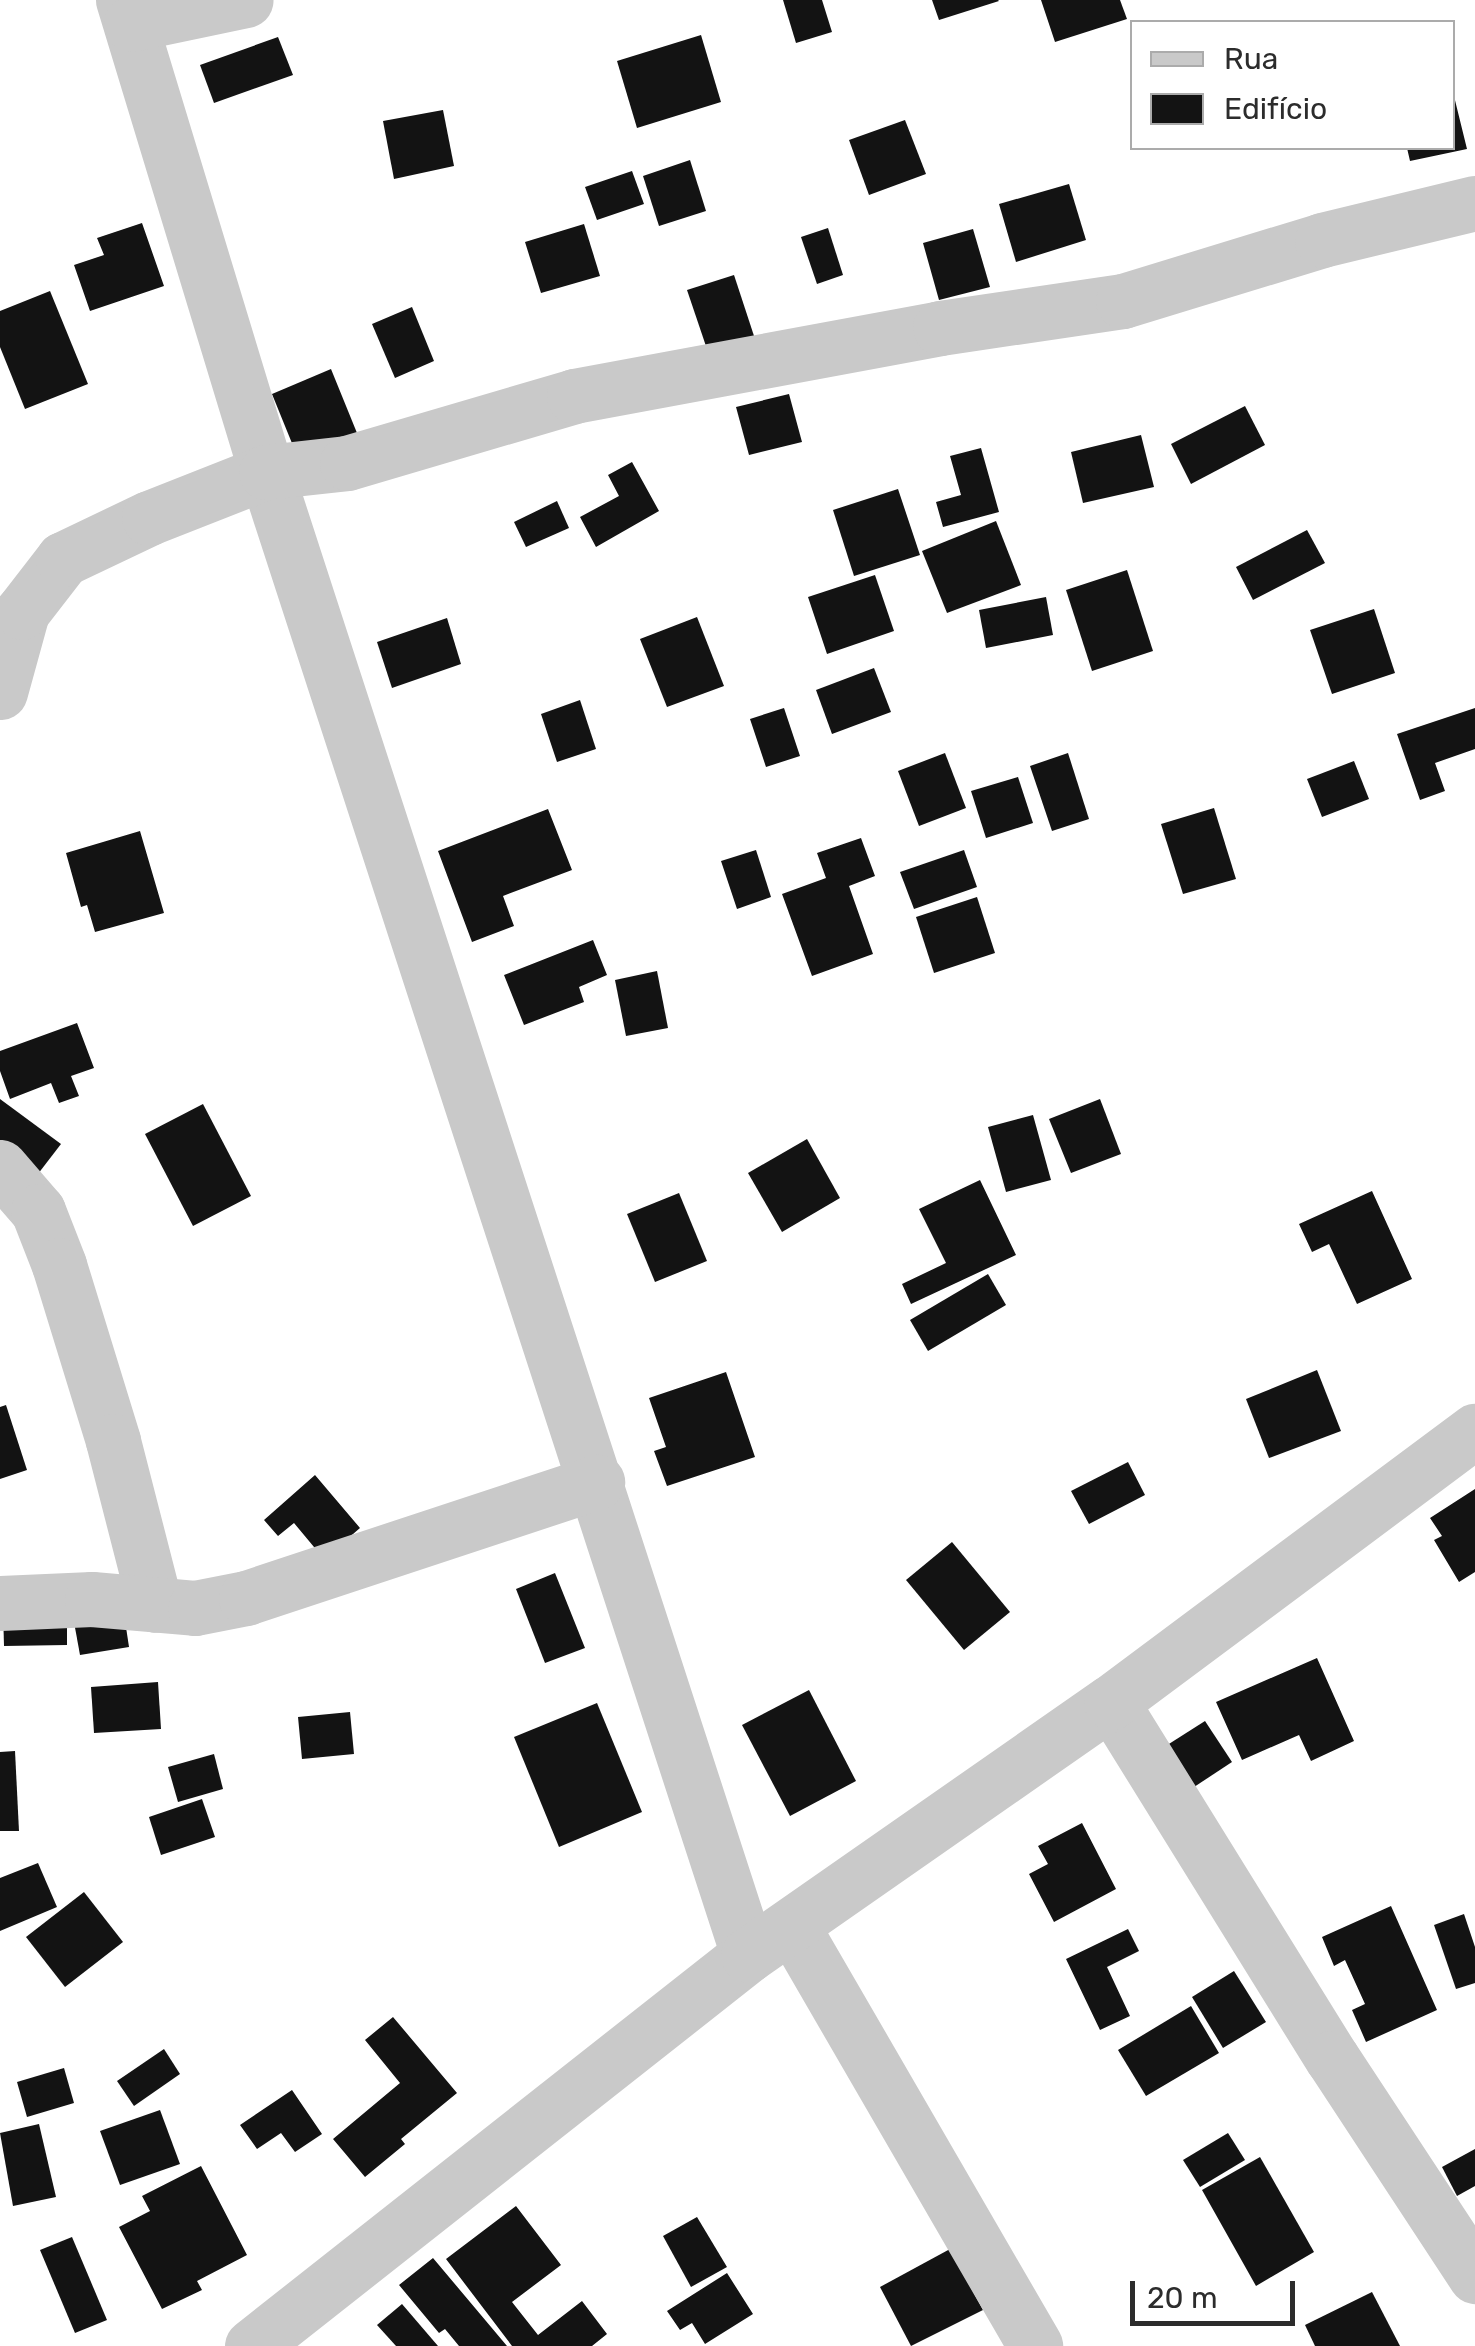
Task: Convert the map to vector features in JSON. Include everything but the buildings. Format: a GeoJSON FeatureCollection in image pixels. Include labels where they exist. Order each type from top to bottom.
{"type":"FeatureCollection","features":[{"type":"Feature","properties":{"kind":"street"},"geometry":{"type":"LineString","coordinates":[[246,0],[127,12],[266,472],[598,1482],[770,1940],[1035,2346]]}},
{"type":"Feature","properties":{"kind":"street"},"geometry":{"type":"LineString","coordinates":[[0,692],[22,612],[64,559],[149,518],[266,472],[347,463],[593,392],[940,328],[1123,301],[1322,240],[1475,203]]}},
{"type":"Feature","properties":{"kind":"street"},"geometry":{"type":"LineString","coordinates":[[0,1167],[38,1211],[58,1265],[113,1441],[155,1605]]}},
{"type":"Feature","properties":{"kind":"street"},"geometry":{"type":"LineString","coordinates":[[252,2346],[770,1940],[1111,1702],[1475,1431]]}},
{"type":"Feature","properties":{"kind":"street"},"geometry":{"type":"LineString","coordinates":[[0,1604],[92,1599],[194,1608],[246,1598],[598,1482]]}},
{"type":"Feature","properties":{"kind":"street"},"geometry":{"type":"LineString","coordinates":[[1111,1702],[1332,2058],[1475,2276]]}}]}
